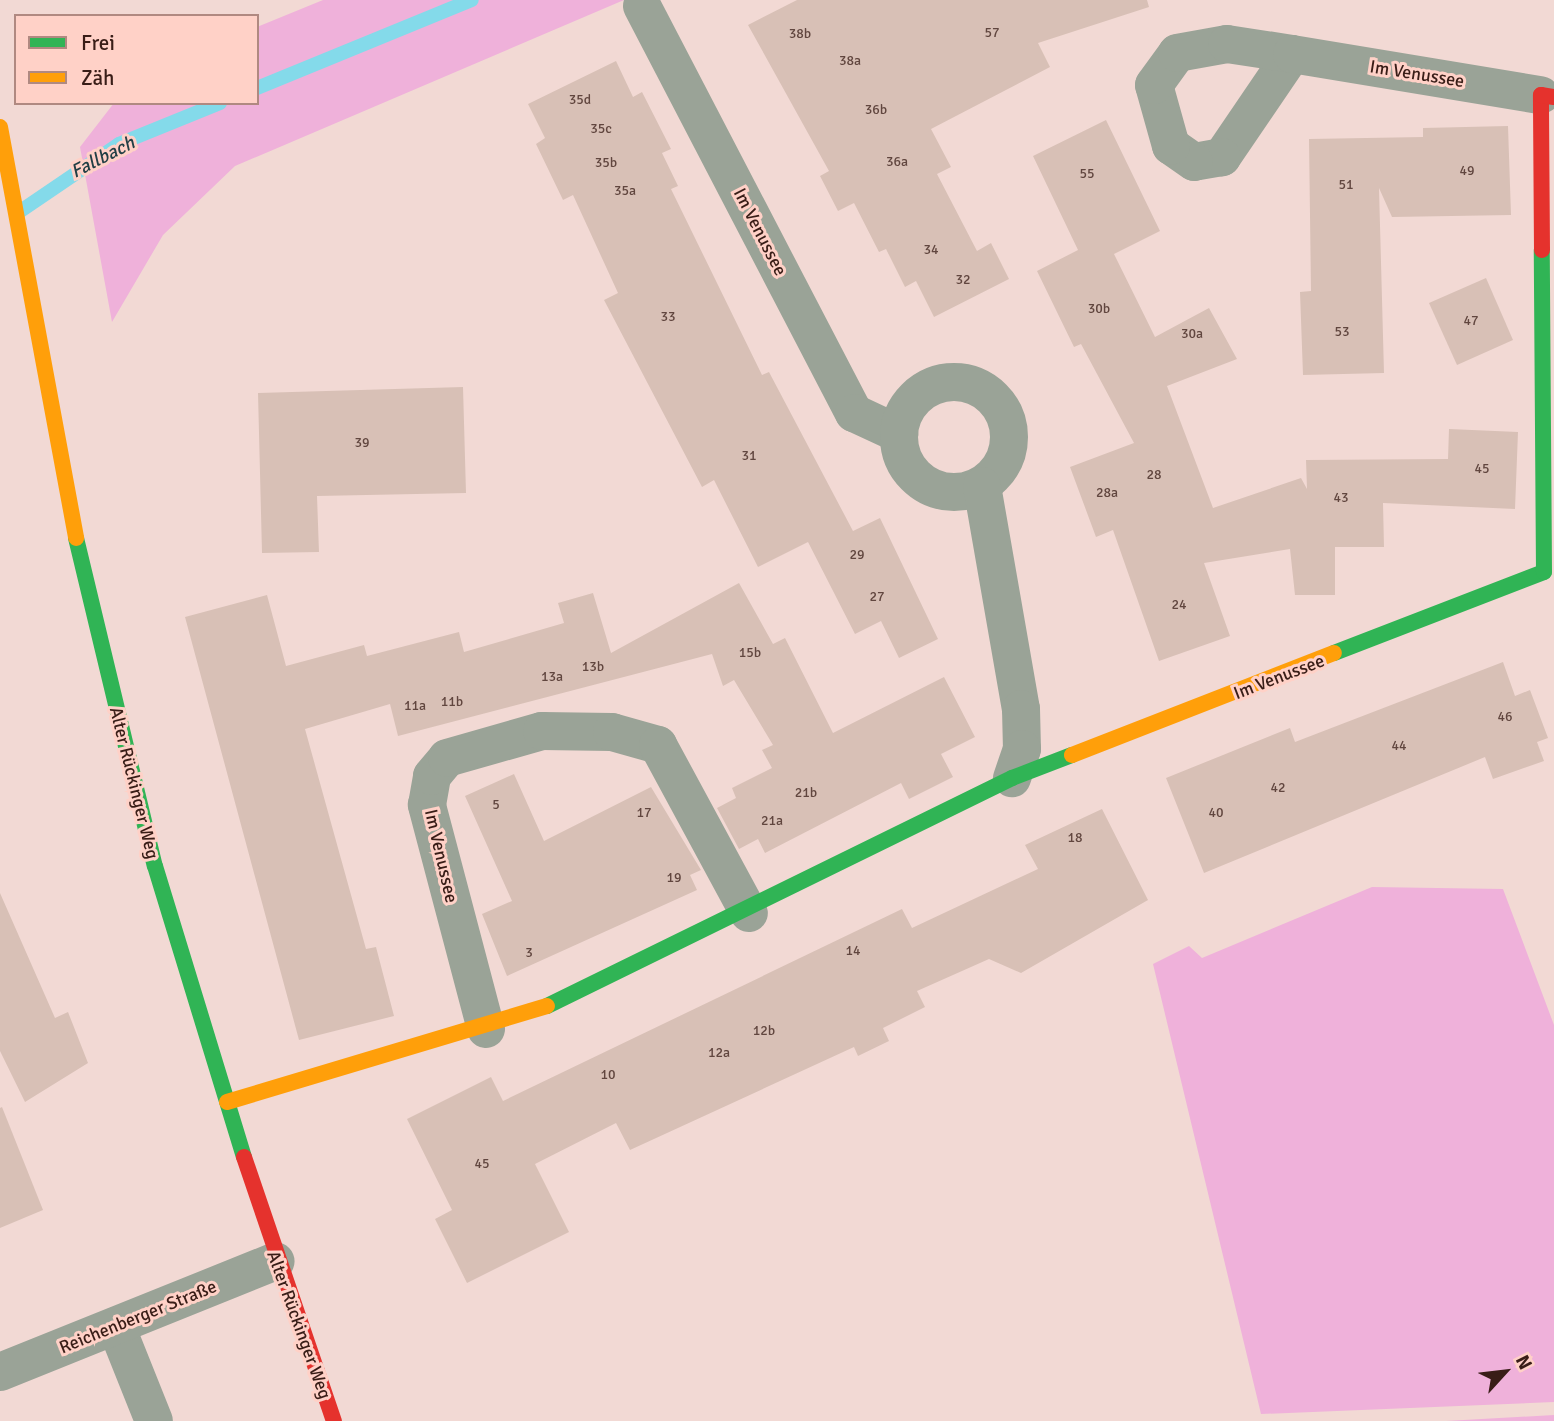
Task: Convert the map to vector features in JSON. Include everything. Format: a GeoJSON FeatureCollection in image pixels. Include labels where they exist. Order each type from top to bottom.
{"type":"FeatureCollection","features":[{"type":"Feature","properties":{"kind":"street","name":"Im Venussee"},"geometry":{"type":"LineString","coordinates":[[642,6],[854,413],[899,434]]}},
{"type":"Feature","properties":{"kind":"street","name":"Im Venussee"},"geometry":{"type":"LineString","coordinates":[[227,1102],[486,1029],[567,999],[749,913],[1012,778],[1549,573],[1548,96],[1292,54]]}},
{"type":"Feature","properties":{"kind":"street","name":"Alter Rückinger Weg"},"geometry":{"type":"LineString","coordinates":[[0,127],[90,611],[155,866],[276,1261],[334,1421]]}},
{"type":"Feature","properties":{"kind":"street"},"geometry":{"type":"LineString","coordinates":[[972,383],[995,402],[1008,431],[1007,455],[982,486],[960,493],[926,484],[911,473],[899,434],[905,412],[924,389],[972,383]]}},
{"type":"Feature","properties":{"kind":"street"},"geometry":{"type":"LineString","coordinates":[[982,486],[1021,709],[1022,749],[1012,778]]}},
{"type":"Feature","properties":{"kind":"street","name":"Im Venussee"},"geometry":{"type":"LineString","coordinates":[[486,1029],[428,805],[432,776],[447,758],[542,731],[612,732],[658,744],[749,913]]}},
{"type":"Feature","properties":{"kind":"street","name":"Reichenberger Straße"},"geometry":{"type":"LineString","coordinates":[[0,1372],[276,1261]]}},
{"type":"Feature","properties":{"kind":"street"},"geometry":{"type":"LineString","coordinates":[[116,1326],[154,1421]]}},
{"type":"Feature","properties":{"kind":"shaded area"},"geometry":{"type":"Polygon","coordinates":[[[323,0],[624,0],[235,166],[163,235],[112,322],[80,147],[112,105],[259,105],[259,26],[323,0]]]}},
{"type":"Feature","properties":{"kind":"shaded area"},"geometry":{"type":"Polygon","coordinates":[[[1372,887],[1503,889],[1554,1025],[1554,1402],[1261,1414],[1153,964],[1189,946],[1202,958],[1372,887]]]}},
{"type":"Feature","properties":{"kind":"shaded area"},"geometry":{"type":"Polygon","coordinates":[[[1554,1415],[1554,1421],[1446,1421],[1554,1415]]]}},
{"type":"Feature","properties":{"kind":"building"},"geometry":{"type":"Polygon","coordinates":[[[797,0],[1147,0],[1149,7],[1038,43],[1050,67],[931,129],[951,167],[937,174],[977,251],[991,243],[1009,279],[934,317],[916,281],[905,287],[886,249],[879,252],[854,203],[838,211],[820,176],[829,171],[748,25],[797,0]]]}},
{"type":"Feature","properties":{"kind":"building"},"geometry":{"type":"Polygon","coordinates":[[[616,61],[633,97],[642,92],[671,149],[662,153],[678,186],[671,189],[762,375],[769,372],[853,531],[880,518],[938,639],[899,658],[881,621],[855,634],[808,542],[758,567],[714,480],[702,487],[604,300],[618,293],[573,195],[563,200],[536,144],[545,138],[528,104],[616,61]]]}},
{"type":"Feature","properties":{"kind":"building"},"geometry":{"type":"Polygon","coordinates":[[[1106,120],[1160,231],[1114,254],[1155,337],[1209,308],[1237,359],[1167,386],[1213,508],[1301,478],[1307,489],[1306,460],[1448,459],[1449,429],[1518,432],[1515,509],[1383,503],[1384,547],[1335,547],[1335,595],[1295,595],[1290,549],[1204,563],[1230,636],[1159,661],[1113,530],[1096,537],[1070,467],[1134,443],[1081,344],[1074,347],[1037,271],[1078,250],[1033,156],[1106,120]]]}},
{"type":"Feature","properties":{"kind":"building"},"geometry":{"type":"Polygon","coordinates":[[[1508,126],[1511,215],[1392,217],[1379,188],[1384,373],[1303,375],[1300,292],[1311,291],[1309,139],[1423,137],[1423,128],[1508,126]]]}},
{"type":"Feature","properties":{"kind":"building"},"geometry":{"type":"Polygon","coordinates":[[[1486,278],[1513,340],[1457,365],[1429,303],[1486,278]]]}},
{"type":"Feature","properties":{"kind":"building"},"geometry":{"type":"Polygon","coordinates":[[[463,387],[466,493],[317,496],[319,552],[262,553],[258,393],[463,387]]]}},
{"type":"Feature","properties":{"kind":"building"},"geometry":{"type":"Polygon","coordinates":[[[739,583],[773,644],[785,638],[833,733],[944,677],[975,737],[941,754],[953,777],[909,799],[901,783],[765,853],[758,839],[739,849],[717,808],[736,798],[732,788],[772,768],[762,750],[773,745],[734,680],[723,686],[712,654],[398,736],[390,704],[305,729],[366,949],[376,947],[394,1016],[299,1040],[185,617],[267,595],[286,666],[364,645],[367,656],[459,632],[464,652],[564,623],[558,603],[593,593],[611,653],[739,583]]]}},
{"type":"Feature","properties":{"kind":"building"},"geometry":{"type":"Polygon","coordinates":[[[1503,662],[1515,696],[1530,690],[1548,738],[1537,742],[1544,761],[1493,779],[1485,757],[1204,873],[1166,778],[1290,728],[1295,742],[1503,662]]]}},
{"type":"Feature","properties":{"kind":"building"},"geometry":{"type":"Polygon","coordinates":[[[514,774],[544,841],[651,787],[701,870],[690,875],[697,890],[507,976],[482,914],[512,901],[465,796],[514,774]]]}},
{"type":"Feature","properties":{"kind":"building"},"geometry":{"type":"Polygon","coordinates":[[[1102,809],[1148,900],[1021,973],[989,959],[917,991],[925,1007],[883,1028],[889,1041],[858,1056],[854,1047],[630,1150],[616,1123],[535,1164],[569,1232],[467,1283],[435,1219],[452,1210],[407,1119],[491,1077],[503,1101],[902,909],[912,928],[1038,869],[1025,845],[1102,809]]]}},
{"type":"Feature","properties":{"kind":"building"},"geometry":{"type":"Polygon","coordinates":[[[0,893],[55,1018],[68,1012],[88,1063],[25,1102],[0,1051],[0,893]]]}},
{"type":"Feature","properties":{"kind":"building"},"geometry":{"type":"Polygon","coordinates":[[[2,1107],[43,1210],[0,1228],[0,1108],[2,1107]]]}},
{"type":"Feature","properties":{"kind":"waterway","name":"Fallbach"},"geometry":{"type":"LineString","coordinates":[[259,87],[472,0]]}},
{"type":"Feature","properties":{"kind":"waterway","name":"Fallbach"},"geometry":{"type":"LineString","coordinates":[[19,212],[119,144],[215,105]]}},
{"type":"Feature","properties":{"kind":"traffic: fast"},"geometry":{"type":"LineString","coordinates":[[1334,653],[1544,572],[1542,250]]}},
{"type":"Feature","properties":{"kind":"traffic: fast"},"geometry":{"type":"LineString","coordinates":[[76,538],[155,866],[244,1157]]}},
{"type":"Feature","properties":{"kind":"traffic: fast"},"geometry":{"type":"LineString","coordinates":[[547,1006],[1012,778],[1072,755]]}},
{"type":"Feature","properties":{"kind":"traffic: slow"},"geometry":{"type":"LineString","coordinates":[[0,127],[76,538]]}},
{"type":"Feature","properties":{"kind":"traffic: slow"},"geometry":{"type":"LineString","coordinates":[[1072,755],[1334,653]]}},
{"type":"Feature","properties":{"kind":"traffic: slow"},"geometry":{"type":"LineString","coordinates":[[227,1102],[547,1006]]}},
{"type":"Feature","properties":{"kind":"traffic: jam"},"geometry":{"type":"LineString","coordinates":[[1542,250],[1541,95],[1554,97]]}},
{"type":"Feature","properties":{"kind":"traffic: jam"},"geometry":{"type":"LineString","coordinates":[[244,1157],[334,1421]]}}]}
